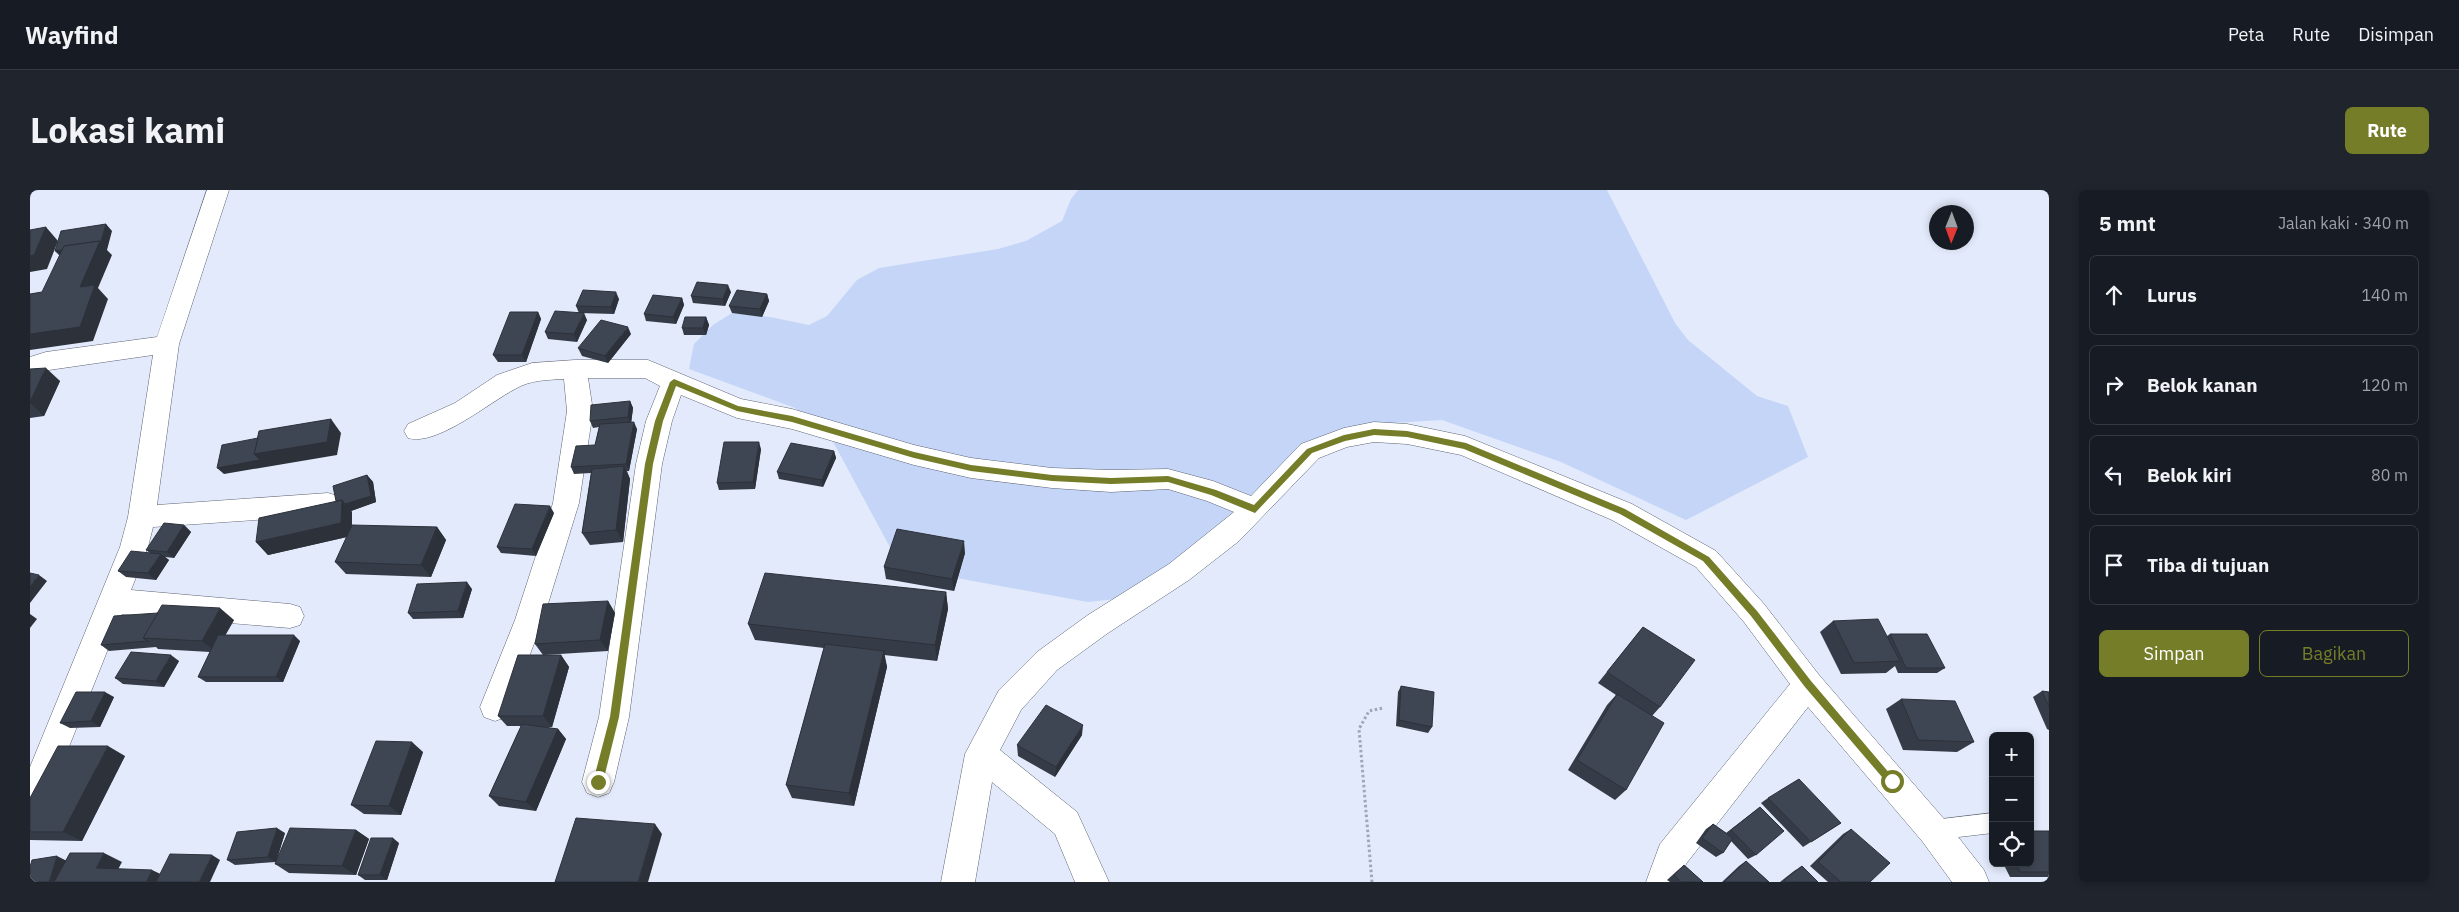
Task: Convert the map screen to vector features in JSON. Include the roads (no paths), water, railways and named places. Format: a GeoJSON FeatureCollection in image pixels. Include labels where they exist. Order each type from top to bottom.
{"type":"FeatureCollection","features":[{"type":"Feature","properties":{"kind":"street"},"geometry":{"type":"LineString","coordinates":[[30,806],[134,547],[142,517],[167,344],[218,190]]}},
{"type":"Feature","properties":{"kind":"street"},"geometry":{"type":"LineString","coordinates":[[30,367],[63,358],[167,344]]}},
{"type":"Feature","properties":{"kind":"street"},"geometry":{"type":"LineString","coordinates":[[495,707],[529,620],[566,503],[580,411],[576,369]]}},
{"type":"Feature","properties":{"kind":"street"},"geometry":{"type":"LineString","coordinates":[[417,431],[464,410],[506,382],[532,372],[576,369],[648,369],[737,408],[792,419],[914,455],[971,468],[1052,478],[1111,481],[1168,479],[1213,492],[1255,509]]}},
{"type":"Feature","properties":{"kind":"street"},"geometry":{"type":"LineString","coordinates":[[598,782],[614,717],[649,464],[659,421],[674,382]]}},
{"type":"Feature","properties":{"kind":"street"},"geometry":{"type":"LineString","coordinates":[[958,882],[981,754],[1010,700],[1046,661],[1098,624],[1179,572],[1229,533],[1255,509],[1310,451],[1344,438],[1374,432],[1407,434],[1466,446],[1622,512],[1706,559],[1754,613],[1808,684],[1933,830],[1972,882]]}},
{"type":"Feature","properties":{"kind":"street"},"geometry":{"type":"LineString","coordinates":[[142,517],[328,504]]}},
{"type":"Feature","properties":{"kind":"street"},"geometry":{"type":"LineString","coordinates":[[112,601],[290,616]]}},
{"type":"Feature","properties":{"kind":"street"},"geometry":{"type":"LineString","coordinates":[[1663,882],[1672,855],[1808,684]]}},
{"type":"Feature","properties":{"kind":"street"},"geometry":{"type":"LineString","coordinates":[[981,754],[1066,824],[1092,882]]}},
{"type":"Feature","properties":{"kind":"lane"},"geometry":{"type":"LineString","coordinates":[[1933,830],[1989,823]]}}]}
